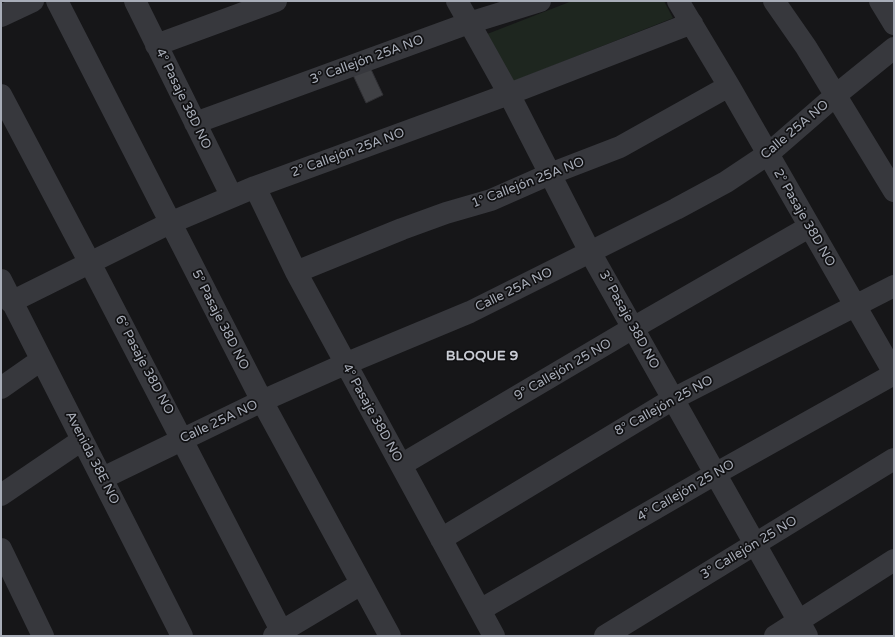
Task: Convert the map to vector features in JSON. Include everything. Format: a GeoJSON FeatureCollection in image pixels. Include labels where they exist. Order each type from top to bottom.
{"type":"FeatureCollection","features":[{"type":"Feature","properties":{"kind":"street"},"geometry":{"type":"LineString","coordinates":[[1,16],[33,1]]}},
{"type":"Feature","properties":{"kind":"street","name":"5° Pasaje 38D NO"},"geometry":{"type":"LineString","coordinates":[[57,1],[262,402],[390,636]]}},
{"type":"Feature","properties":{"kind":"street","name":"4° Pasaje 38D NO"},"geometry":{"type":"LineString","coordinates":[[135,1],[232,197]]}},
{"type":"Feature","properties":{"kind":"street"},"geometry":{"type":"LineString","coordinates":[[156,45],[276,1]]}},
{"type":"Feature","properties":{"kind":"street","name":"3° Pasaje 38D NO"},"geometry":{"type":"LineString","coordinates":[[457,1],[509,94],[590,252],[803,629]]}},
{"type":"Feature","properties":{"kind":"street","name":"3° Callejón 25A NO"},"geometry":{"type":"LineString","coordinates":[[195,123],[469,23],[540,1]]}},
{"type":"Feature","properties":{"kind":"street","name":"2° Pasaje 38D NO"},"geometry":{"type":"LineString","coordinates":[[678,1],[729,86],[894,373]]}},
{"type":"Feature","properties":{"kind":"street"},"geometry":{"type":"LineString","coordinates":[[774,1],[806,47],[894,191]]}},
{"type":"Feature","properties":{"kind":"street"},"geometry":{"type":"LineString","coordinates":[[880,1],[894,24]]}},
{"type":"Feature","properties":{"kind":"street","name":"2° Callejón 25A NO"},"geometry":{"type":"LineString","coordinates":[[11,302],[170,223],[255,187],[509,94],[692,24]]}},
{"type":"Feature","properties":{"kind":"street","name":"Calle 25A NO"},"geometry":{"type":"LineString","coordinates":[[103,478],[182,439],[345,364],[470,312],[676,209],[726,182],[768,154],[836,95],[894,48]]}},
{"type":"Feature","properties":{"kind":"street","name":"1° Callejón 25A NO"},"geometry":{"type":"LineString","coordinates":[[296,272],[402,229],[446,213],[491,200],[550,174],[620,147],[729,86]]}},
{"type":"Feature","properties":{"kind":"street","name":"6° Pasaje 38D NO"},"geometry":{"type":"LineString","coordinates":[[1,95],[182,439],[280,635]]}},
{"type":"Feature","properties":{"kind":"street","name":"4° Pasaje 38D NO"},"geometry":{"type":"LineString","coordinates":[[255,187],[296,272],[494,636]]}},
{"type":"Feature","properties":{"kind":"street","name":"9° Callejón 25 NO"},"geometry":{"type":"LineString","coordinates":[[400,465],[633,328],[809,227]]}},
{"type":"Feature","properties":{"kind":"street","name":"Avenida 38E NO"},"geometry":{"type":"LineString","coordinates":[[1,280],[82,440],[103,478],[177,634]]}},
{"type":"Feature","properties":{"kind":"street","name":"8° Callejón 25 NO"},"geometry":{"type":"LineString","coordinates":[[441,539],[673,399],[894,286]]}},
{"type":"Feature","properties":{"kind":"street"},"geometry":{"type":"LineString","coordinates":[[1,388],[41,360]]}},
{"type":"Feature","properties":{"kind":"street","name":"4° Callejón 25 NO"},"geometry":{"type":"LineString","coordinates":[[480,610],[715,474],[894,373]]}},
{"type":"Feature","properties":{"kind":"street"},"geometry":{"type":"LineString","coordinates":[[1,495],[82,440]]}},
{"type":"Feature","properties":{"kind":"street","name":"3° Callejón 25 NO"},"geometry":{"type":"LineString","coordinates":[[605,636],[894,459]]}},
{"type":"Feature","properties":{"kind":"street"},"geometry":{"type":"LineString","coordinates":[[1,549],[43,636]]}},
{"type":"Feature","properties":{"kind":"street"},"geometry":{"type":"LineString","coordinates":[[775,636],[803,629],[894,560]]}},
{"type":"Feature","properties":{"kind":"street"},"geometry":{"type":"LineString","coordinates":[[280,635],[362,584]]}},
{"type":"Feature","properties":{"kind":"shaded area"},"geometry":{"type":"Polygon","coordinates":[[[572,1],[664,1],[673,18],[509,83],[482,36],[572,1]]]}},
{"type":"Feature","properties":{"kind":"building"},"geometry":{"type":"Polygon","coordinates":[[[369,65],[383,95],[366,103],[352,73],[369,65]]]}},
{"type":"Feature","properties":{"kind":"district","name":"BLOQUE 9"},"geometry":{"type":"Point","coordinates":[482,356]}}]}
